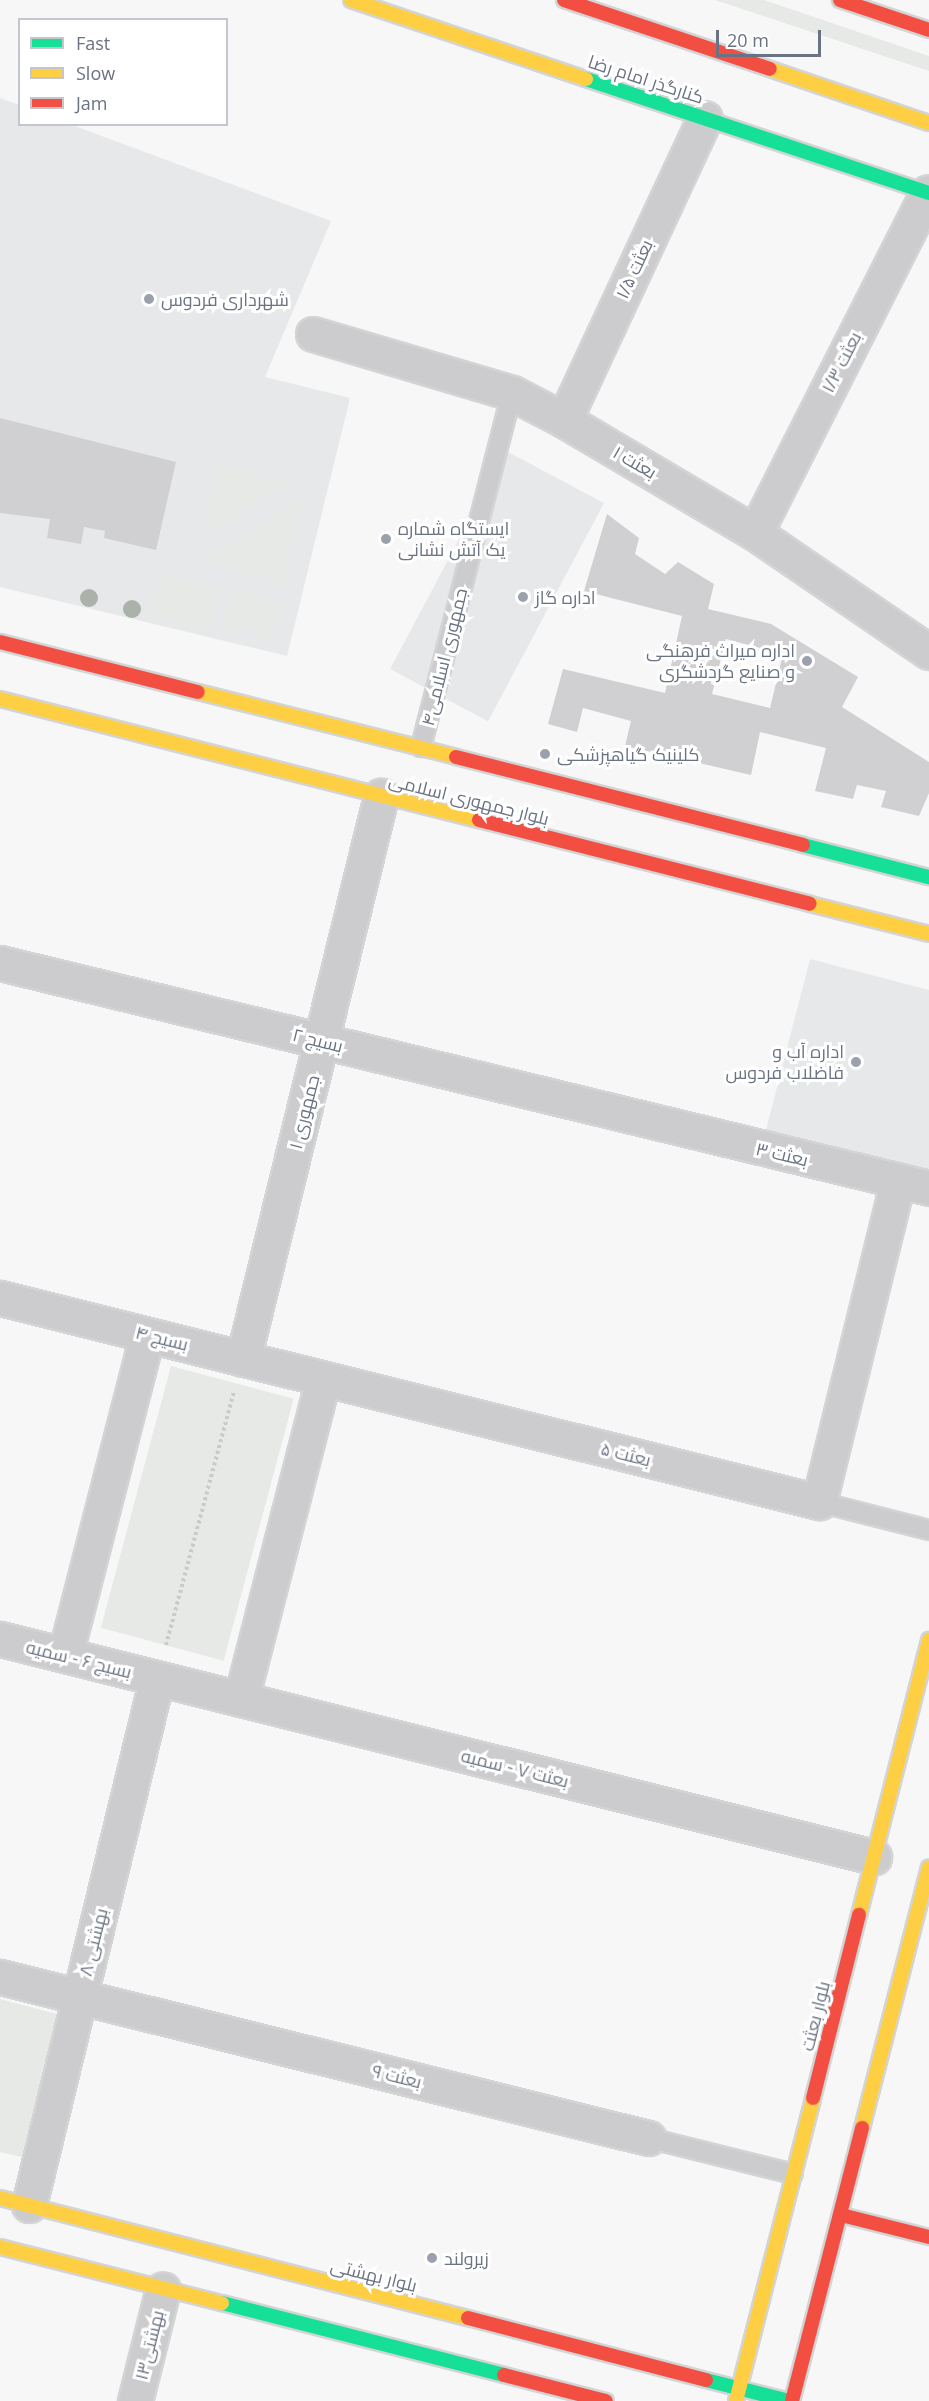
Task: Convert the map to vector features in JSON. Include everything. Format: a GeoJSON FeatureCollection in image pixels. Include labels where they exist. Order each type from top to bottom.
{"type":"FeatureCollection","features":[{"type":"Feature","properties":{"kind":"main road","name":"کنارگذر امام رضا"},"geometry":{"type":"LineString","coordinates":[[351,0],[928,192]]}},
{"type":"Feature","properties":{"kind":"main road"},"geometry":{"type":"LineString","coordinates":[[564,0],[929,123]]}},
{"type":"Feature","properties":{"kind":"main road"},"geometry":{"type":"LineString","coordinates":[[840,0],[929,30]]}},
{"type":"Feature","properties":{"kind":"main road"},"geometry":{"type":"LineString","coordinates":[[0,642],[929,877]]}},
{"type":"Feature","properties":{"kind":"main road","name":"بلوار جمهوری اسلامی"},"geometry":{"type":"LineString","coordinates":[[0,699],[929,934]]}},
{"type":"Feature","properties":{"kind":"main road","name":"بلوار بعثت"},"geometry":{"type":"LineString","coordinates":[[736,2401],[929,1640]]}},
{"type":"Feature","properties":{"kind":"main road"},"geometry":{"type":"LineString","coordinates":[[791,2401],[920,1938],[929,1867]]}},
{"type":"Feature","properties":{"kind":"main road","name":"بلوار بهشتی"},"geometry":{"type":"LineString","coordinates":[[14,2202],[791,2401]]}},
{"type":"Feature","properties":{"kind":"main road"},"geometry":{"type":"LineString","coordinates":[[841,2215],[929,2237]]}},
{"type":"Feature","properties":{"kind":"main road"},"geometry":{"type":"LineString","coordinates":[[0,2247],[606,2401]]}},
{"type":"Feature","properties":{"kind":"street","name":"بعثت ۱/۵"},"geometry":{"type":"LineString","coordinates":[[564,420],[705,118]]}},
{"type":"Feature","properties":{"kind":"street","name":"بعثت ۱/۳"},"geometry":{"type":"LineString","coordinates":[[755,532],[928,192]]}},
{"type":"Feature","properties":{"kind":"street","name":"بعثت ۱"},"geometry":{"type":"LineString","coordinates":[[313,334],[512,393],[564,420],[755,532],[929,652]]}},
{"type":"Feature","properties":{"kind":"street","name":"جمهوری ۱"},"geometry":{"type":"LineString","coordinates":[[243,1359],[381,796]]}},
{"type":"Feature","properties":{"kind":"street","name":"بسیج ۲"},"geometry":{"type":"LineString","coordinates":[[0,963],[636,1120]]}},
{"type":"Feature","properties":{"kind":"street","name":"بعثت ۳"},"geometry":{"type":"LineString","coordinates":[[636,1120],[914,1184]]}},
{"type":"Feature","properties":{"kind":"street"},"geometry":{"type":"LineString","coordinates":[[819,1502],[914,1184]]}},
{"type":"Feature","properties":{"kind":"street","name":"بسیج ۴"},"geometry":{"type":"LineString","coordinates":[[0,1298],[323,1378]]}},
{"type":"Feature","properties":{"kind":"street"},"geometry":{"type":"LineString","coordinates":[[65,1655],[147,1335]]}},
{"type":"Feature","properties":{"kind":"street"},"geometry":{"type":"LineString","coordinates":[[241,1699],[323,1378]]}},
{"type":"Feature","properties":{"kind":"street","name":"بعثت ۵"},"geometry":{"type":"LineString","coordinates":[[323,1378],[819,1502]]}},
{"type":"Feature","properties":{"kind":"street","name":"بسیج ۶ - سمیه"},"geometry":{"type":"LineString","coordinates":[[0,1639],[157,1678]]}},
{"type":"Feature","properties":{"kind":"street","name":"بعثت ۷ - سمیه"},"geometry":{"type":"LineString","coordinates":[[157,1678],[874,1857]]}},
{"type":"Feature","properties":{"kind":"street","name":"بهشتی ۸"},"geometry":{"type":"LineString","coordinates":[[14,2202],[80,1997],[157,1678]]}},
{"type":"Feature","properties":{"kind":"street","name":"بعثت ۹"},"geometry":{"type":"LineString","coordinates":[[0,1977],[648,2138]]}},
{"type":"Feature","properties":{"kind":"street","name":"بهشتی۱۳"},"geometry":{"type":"LineString","coordinates":[[135,2401],[163,2289]]}},
{"type":"Feature","properties":{"kind":"lane","name":"جمهوری اسلامی۴"},"geometry":{"type":"LineString","coordinates":[[421,747],[512,393]]}},
{"type":"Feature","properties":{"kind":"lane","name":"بعثت ۵"},"geometry":{"type":"LineString","coordinates":[[819,1502],[929,1530]]}},
{"type":"Feature","properties":{"kind":"lane","name":"بعثت ۹"},"geometry":{"type":"LineString","coordinates":[[648,2138],[794,2174]]}},
{"type":"Feature","properties":{"kind":"path"},"geometry":{"type":"LineString","coordinates":[[157,1678],[243,1359]]}},
{"type":"Feature","properties":{"kind":"shaded area"},"geometry":{"type":"Polygon","coordinates":[[[715,0],[764,0],[929,56],[929,71],[715,0]]]}},
{"type":"Feature","properties":{"kind":"shaded area","name":"شهرداری فردوس"},"geometry":{"type":"Polygon","coordinates":[[[0,98],[18,105],[18,126],[75,126],[331,221],[265,377],[350,398],[287,656],[0,587],[0,98]]]}},
{"type":"Feature","properties":{"kind":"shaded area","name":"اداره گاز"},"geometry":{"type":"Polygon","coordinates":[[[506,451],[604,503],[488,721],[390,669],[506,451]]]}},
{"type":"Feature","properties":{"kind":"shaded area"},"geometry":{"type":"Polygon","coordinates":[[[219,465],[288,483],[204,533],[219,465]]]}},
{"type":"Feature","properties":{"kind":"shaded area"},"geometry":{"type":"Polygon","coordinates":[[[301,501],[283,583],[203,560],[301,501]]]}},
{"type":"Feature","properties":{"kind":"shaded area"},"geometry":{"type":"Polygon","coordinates":[[[160,573],[218,588],[208,629],[150,615],[160,573]]]}},
{"type":"Feature","properties":{"kind":"shaded area"},"geometry":{"type":"Polygon","coordinates":[[[232,589],[281,601],[271,643],[261,640],[258,629],[242,625],[231,633],[221,631],[232,589]]]}},
{"type":"Feature","properties":{"kind":"shaded area","name":"اداره آب و فاضلاب فردوس"},"geometry":{"type":"Polygon","coordinates":[[[810,959],[929,990],[929,1170],[765,1134],[810,959]]]}},
{"type":"Feature","properties":{"kind":"shaded area"},"geometry":{"type":"Polygon","coordinates":[[[171,1366],[294,1399],[224,1661],[101,1628],[171,1366]]]}},
{"type":"Feature","properties":{"kind":"shaded area"},"geometry":{"type":"Polygon","coordinates":[[[0,1999],[57,2014],[22,2157],[0,2152],[0,1999]]]}},
{"type":"Feature","properties":{"kind":"building"},"geometry":{"type":"Polygon","coordinates":[[[0,418],[176,462],[156,550],[104,538],[105,531],[84,527],[81,544],[47,538],[50,519],[0,513],[0,418]]]}},
{"type":"Feature","properties":{"kind":"building","name":"اداره میراث فرهنگی و صنایع گردشگری"},"geometry":{"type":"Polygon","coordinates":[[[607,514],[639,538],[635,554],[665,574],[678,562],[714,584],[708,609],[771,624],[858,677],[842,707],[929,762],[929,793],[919,816],[881,807],[886,791],[857,785],[853,799],[815,791],[826,748],[760,732],[751,775],[625,746],[631,721],[583,708],[577,732],[548,724],[563,669],[665,693],[682,616],[584,591],[607,514]],[[726,639],[712,694],[770,708],[783,654],[726,639]]]}},
{"type":"Feature","properties":{"kind":"traffic: fast"},"geometry":{"type":"LineString","coordinates":[[586,79],[929,193]]}},
{"type":"Feature","properties":{"kind":"traffic: fast"},"geometry":{"type":"LineString","coordinates":[[803,845],[929,877]]}},
{"type":"Feature","properties":{"kind":"traffic: fast"},"geometry":{"type":"LineString","coordinates":[[222,2303],[504,2375]]}},
{"type":"Feature","properties":{"kind":"traffic: fast"},"geometry":{"type":"LineString","coordinates":[[706,2380],[789,2401]]}},
{"type":"Feature","properties":{"kind":"traffic: slow"},"geometry":{"type":"LineString","coordinates":[[351,0],[586,79]]}},
{"type":"Feature","properties":{"kind":"traffic: slow"},"geometry":{"type":"LineString","coordinates":[[770,69],[929,123]]}},
{"type":"Feature","properties":{"kind":"traffic: slow"},"geometry":{"type":"LineString","coordinates":[[198,692],[456,757]]}},
{"type":"Feature","properties":{"kind":"traffic: slow"},"geometry":{"type":"LineString","coordinates":[[0,699],[479,820]]}},
{"type":"Feature","properties":{"kind":"traffic: slow"},"geometry":{"type":"LineString","coordinates":[[810,904],[929,934]]}},
{"type":"Feature","properties":{"kind":"traffic: slow"},"geometry":{"type":"LineString","coordinates":[[859,1915],[929,1640]]}},
{"type":"Feature","properties":{"kind":"traffic: slow"},"geometry":{"type":"LineString","coordinates":[[862,2128],[929,1867]]}},
{"type":"Feature","properties":{"kind":"traffic: slow"},"geometry":{"type":"LineString","coordinates":[[736,2401],[813,2098]]}},
{"type":"Feature","properties":{"kind":"traffic: slow"},"geometry":{"type":"LineString","coordinates":[[0,2198],[468,2318]]}},
{"type":"Feature","properties":{"kind":"traffic: slow"},"geometry":{"type":"LineString","coordinates":[[0,2247],[222,2303]]}},
{"type":"Feature","properties":{"kind":"traffic: jam"},"geometry":{"type":"LineString","coordinates":[[564,0],[770,69]]}},
{"type":"Feature","properties":{"kind":"traffic: jam"},"geometry":{"type":"LineString","coordinates":[[840,0],[929,30]]}},
{"type":"Feature","properties":{"kind":"traffic: jam"},"geometry":{"type":"LineString","coordinates":[[0,642],[198,692]]}},
{"type":"Feature","properties":{"kind":"traffic: jam"},"geometry":{"type":"LineString","coordinates":[[456,757],[803,845]]}},
{"type":"Feature","properties":{"kind":"traffic: jam"},"geometry":{"type":"LineString","coordinates":[[479,820],[810,904]]}},
{"type":"Feature","properties":{"kind":"traffic: jam"},"geometry":{"type":"LineString","coordinates":[[813,2098],[859,1915]]}},
{"type":"Feature","properties":{"kind":"traffic: jam"},"geometry":{"type":"LineString","coordinates":[[792,2401],[862,2128]]}},
{"type":"Feature","properties":{"kind":"traffic: jam"},"geometry":{"type":"LineString","coordinates":[[841,2215],[929,2237]]}},
{"type":"Feature","properties":{"kind":"traffic: jam"},"geometry":{"type":"LineString","coordinates":[[468,2318],[706,2380]]}},
{"type":"Feature","properties":{"kind":"traffic: jam"},"geometry":{"type":"LineString","coordinates":[[504,2375],[606,2401]]}},
{"type":"Feature","properties":{"kind":"place","name":"شهرداری فردوس"},"geometry":{"type":"Point","coordinates":[149,299]}},
{"type":"Feature","properties":{"kind":"place","name":"ایستگاه شماره یک آتش نشانی"},"geometry":{"type":"Point","coordinates":[386,539]}},
{"type":"Feature","properties":{"kind":"place","name":"اداره گاز"},"geometry":{"type":"Point","coordinates":[523,597]}},
{"type":"Feature","properties":{"kind":"place","name":"اداره میراث فرهنگی و صنایع گردشگری"},"geometry":{"type":"Point","coordinates":[807,661]}},
{"type":"Feature","properties":{"kind":"place","name":"کلینیک گیاهپزشکی"},"geometry":{"type":"Point","coordinates":[545,754]}},
{"type":"Feature","properties":{"kind":"place","name":"اداره آب و فاضلاب فردوس"},"geometry":{"type":"Point","coordinates":[856,1062]}},
{"type":"Feature","properties":{"kind":"place","name":"زیرولند"},"geometry":{"type":"Point","coordinates":[432,2258]}}]}
